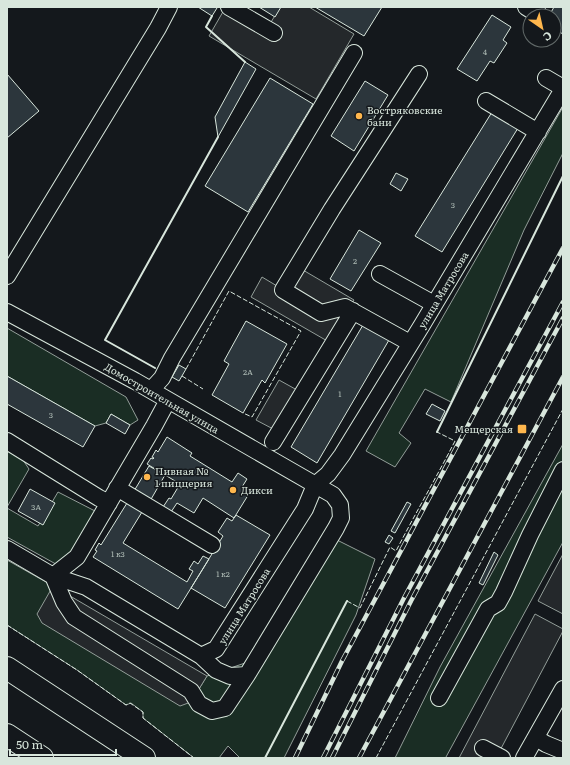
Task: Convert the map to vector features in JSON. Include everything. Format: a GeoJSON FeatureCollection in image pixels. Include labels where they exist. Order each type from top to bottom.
{"type":"FeatureCollection","features":[{"type":"Feature","properties":{"kind":"highway"},"geometry":{"type":"LineString","coordinates":[[7,668],[144,758]]}},
{"type":"Feature","properties":{"kind":"highway"},"geometry":{"type":"LineString","coordinates":[[7,735],[42,758]]}},
{"type":"Feature","properties":{"kind":"street"},"geometry":{"type":"LineString","coordinates":[[7,276],[170,7]]}},
{"type":"Feature","properties":{"kind":"street"},"geometry":{"type":"LineString","coordinates":[[229,7],[274,33]]}},
{"type":"Feature","properties":{"kind":"street"},"geometry":{"type":"LineString","coordinates":[[526,7],[534,12],[538,7]]}},
{"type":"Feature","properties":{"kind":"street"},"geometry":{"type":"LineString","coordinates":[[151,390],[162,378],[172,358],[354,53]]}},
{"type":"Feature","properties":{"kind":"street"},"geometry":{"type":"LineString","coordinates":[[410,343],[345,307],[320,313],[283,290],[332,209],[419,74]]}},
{"type":"Feature","properties":{"kind":"street"},"geometry":{"type":"LineString","coordinates":[[546,78],[563,88]]}},
{"type":"Feature","properties":{"kind":"street","name":"улица Матросова"},"geometry":{"type":"LineString","coordinates":[[200,656],[216,649],[304,509],[315,485],[328,474],[342,455],[434,304],[450,268],[538,132],[563,88]]}},
{"type":"Feature","properties":{"kind":"street"},"geometry":{"type":"LineString","coordinates":[[486,101],[538,132]]}},
{"type":"Feature","properties":{"kind":"street"},"geometry":{"type":"LineString","coordinates":[[380,274],[434,304]]}},
{"type":"Feature","properties":{"kind":"street"},"geometry":{"type":"LineString","coordinates":[[273,442],[353,311]]}},
{"type":"Feature","properties":{"kind":"street","name":"Домостроительная улица"},"geometry":{"type":"LineString","coordinates":[[7,312],[151,390],[315,485]]}},
{"type":"Feature","properties":{"kind":"street"},"geometry":{"type":"LineString","coordinates":[[53,576],[77,557],[168,400]]}},
{"type":"Feature","properties":{"kind":"street"},"geometry":{"type":"LineString","coordinates":[[7,441],[109,503]]}},
{"type":"Feature","properties":{"kind":"street"},"geometry":{"type":"LineString","coordinates":[[439,698],[488,609],[498,603],[504,592],[530,535],[563,470]]}},
{"type":"Feature","properties":{"kind":"street"},"geometry":{"type":"LineString","coordinates":[[53,576],[64,602],[74,616],[191,691],[199,704],[212,711],[226,708],[333,534],[341,518],[340,505],[333,495],[315,485]]}},
{"type":"Feature","properties":{"kind":"street"},"geometry":{"type":"LineString","coordinates":[[117,488],[212,545]]}},
{"type":"Feature","properties":{"kind":"street"},"geometry":{"type":"LineString","coordinates":[[7,550],[53,576],[86,587],[200,656],[216,670],[230,676],[247,675]]}},
{"type":"Feature","properties":{"kind":"street"},"geometry":{"type":"LineString","coordinates":[[524,758],[563,689]]}},
{"type":"Feature","properties":{"kind":"street"},"geometry":{"type":"LineString","coordinates":[[536,738],[563,751]]}},
{"type":"Feature","properties":{"kind":"street"},"geometry":{"type":"LineString","coordinates":[[483,748],[502,758]]}},
{"type":"Feature","properties":{"kind":"green space"},"geometry":{"type":"Polygon","coordinates":[[[563,107],[563,153],[524,230],[451,402],[425,389],[399,433],[411,443],[395,467],[366,451],[563,107]]]}},
{"type":"Feature","properties":{"kind":"green space"},"geometry":{"type":"Polygon","coordinates":[[[7,328],[126,397],[138,420],[130,425],[111,414],[106,423],[95,426],[7,376],[7,328]]]}},
{"type":"Feature","properties":{"kind":"green space"},"geometry":{"type":"Polygon","coordinates":[[[563,444],[563,542],[446,758],[395,758],[440,667],[563,444]]]}},
{"type":"Feature","properties":{"kind":"green space"},"geometry":{"type":"Polygon","coordinates":[[[7,450],[21,457],[29,469],[7,507],[7,450]]]}},
{"type":"Feature","properties":{"kind":"green space"},"geometry":{"type":"Polygon","coordinates":[[[58,492],[95,511],[63,568],[7,537],[7,508],[38,526],[58,492]]]}},
{"type":"Feature","properties":{"kind":"green space"},"geometry":{"type":"Polygon","coordinates":[[[331,537],[375,559],[356,615],[284,758],[240,758],[228,746],[219,758],[194,758],[143,718],[143,712],[131,703],[126,705],[77,670],[7,625],[7,560],[53,586],[191,702],[207,676],[248,662],[331,537]]]}},
{"type":"Feature","properties":{"kind":"shaded area"},"geometry":{"type":"Polygon","coordinates":[[[280,7],[309,7],[354,34],[316,99],[209,36],[224,10],[264,34],[280,7]]]}},
{"type":"Feature","properties":{"kind":"shaded area"},"geometry":{"type":"Polygon","coordinates":[[[291,263],[354,300],[329,342],[251,297],[262,277],[277,286],[291,263]]]}},
{"type":"Feature","properties":{"kind":"shaded area"},"geometry":{"type":"Polygon","coordinates":[[[279,380],[297,390],[275,430],[256,420],[279,380]]]}},
{"type":"Feature","properties":{"kind":"shaded area"},"geometry":{"type":"Polygon","coordinates":[[[563,554],[563,614],[538,601],[563,554]]]}},
{"type":"Feature","properties":{"kind":"shaded area"},"geometry":{"type":"Polygon","coordinates":[[[53,586],[207,676],[191,702],[180,706],[42,623],[37,614],[53,586]]]}},
{"type":"Feature","properties":{"kind":"shaded area"},"geometry":{"type":"Polygon","coordinates":[[[535,614],[563,629],[563,631],[496,758],[459,758],[535,614]]]}},
{"type":"Feature","properties":{"kind":"building"},"geometry":{"type":"Polygon","coordinates":[[[198,7],[214,7],[217,8],[212,16],[198,7]]]}},
{"type":"Feature","properties":{"kind":"building"},"geometry":{"type":"Polygon","coordinates":[[[259,7],[281,7],[275,17],[259,7]]]}},
{"type":"Feature","properties":{"kind":"building"},"geometry":{"type":"Polygon","coordinates":[[[315,7],[382,7],[364,36],[315,7]]]}},
{"type":"Feature","properties":{"kind":"building"},"geometry":{"type":"Polygon","coordinates":[[[563,7],[563,34],[562,8],[553,8],[563,7]]]}},
{"type":"Feature","properties":{"kind":"building"},"geometry":{"type":"Polygon","coordinates":[[[492,15],[511,27],[503,40],[507,43],[494,63],[490,61],[477,81],[457,69],[492,15]]]}},
{"type":"Feature","properties":{"kind":"building"},"geometry":{"type":"Polygon","coordinates":[[[245,62],[256,69],[218,137],[215,117],[245,62]]]}},
{"type":"Feature","properties":{"kind":"building"},"geometry":{"type":"Polygon","coordinates":[[[7,74],[39,111],[7,138],[7,74]]]}},
{"type":"Feature","properties":{"kind":"building"},"geometry":{"type":"Polygon","coordinates":[[[270,78],[313,104],[248,212],[205,186],[270,78]]]}},
{"type":"Feature","properties":{"kind":"building","name":"Востряковские бани"},"geometry":{"type":"Polygon","coordinates":[[[365,81],[388,95],[354,151],[331,136],[365,81]]]}},
{"type":"Feature","properties":{"kind":"building"},"geometry":{"type":"Polygon","coordinates":[[[492,112],[518,128],[442,252],[415,236],[492,112]]]}},
{"type":"Feature","properties":{"kind":"building"},"geometry":{"type":"Polygon","coordinates":[[[396,173],[408,179],[401,191],[390,184],[396,173]]]}},
{"type":"Feature","properties":{"kind":"building"},"geometry":{"type":"Polygon","coordinates":[[[359,230],[381,243],[351,291],[330,279],[359,230]]]}},
{"type":"Feature","properties":{"kind":"building"},"geometry":{"type":"Polygon","coordinates":[[[246,321],[287,344],[265,383],[262,380],[243,413],[212,395],[229,364],[224,361],[246,321]]]}},
{"type":"Feature","properties":{"kind":"building"},"geometry":{"type":"Polygon","coordinates":[[[363,325],[389,340],[317,463],[291,447],[363,325]]]}},
{"type":"Feature","properties":{"kind":"building"},"geometry":{"type":"Polygon","coordinates":[[[179,365],[186,369],[179,381],[172,377],[179,365]]]}},
{"type":"Feature","properties":{"kind":"building"},"geometry":{"type":"Polygon","coordinates":[[[7,376],[95,426],[83,447],[7,404],[7,376]]]}},
{"type":"Feature","properties":{"kind":"building"},"geometry":{"type":"Polygon","coordinates":[[[432,404],[445,411],[440,421],[426,414],[432,404]]]}},
{"type":"Feature","properties":{"kind":"building"},"geometry":{"type":"Polygon","coordinates":[[[111,414],[130,425],[125,434],[106,423],[111,414]]]}},
{"type":"Feature","properties":{"kind":"building"},"geometry":{"type":"Polygon","coordinates":[[[167,437],[192,453],[190,456],[232,482],[238,473],[247,479],[242,487],[250,492],[234,518],[203,498],[194,513],[177,503],[171,512],[163,507],[169,498],[171,499],[180,484],[147,464],[151,458],[154,458],[152,457],[156,450],[158,452],[167,437]]]}},
{"type":"Feature","properties":{"kind":"building"},"geometry":{"type":"Polygon","coordinates":[[[149,466],[165,475],[150,501],[134,491],[149,466]]]}},
{"type":"Feature","properties":{"kind":"building"},"geometry":{"type":"Polygon","coordinates":[[[30,489],[55,503],[43,525],[18,511],[30,489]]]}},
{"type":"Feature","properties":{"kind":"building"},"geometry":{"type":"Polygon","coordinates":[[[407,502],[411,504],[395,533],[391,531],[407,502]]]}},
{"type":"Feature","properties":{"kind":"building"},"geometry":{"type":"Polygon","coordinates":[[[127,503],[142,512],[123,543],[187,582],[193,571],[189,569],[194,561],[198,564],[203,556],[209,559],[178,609],[93,557],[97,551],[95,550],[99,543],[101,545],[127,503]]]}},
{"type":"Feature","properties":{"kind":"building"},"geometry":{"type":"Polygon","coordinates":[[[236,515],[270,535],[225,608],[191,588],[223,536],[218,532],[227,518],[232,521],[236,515]]]}},
{"type":"Feature","properties":{"kind":"building"},"geometry":{"type":"Polygon","coordinates":[[[389,535],[393,538],[389,544],[385,542],[389,535]]]}},
{"type":"Feature","properties":{"kind":"building"},"geometry":{"type":"Polygon","coordinates":[[[494,552],[498,555],[483,585],[479,583],[494,552]]]}},
{"type":"Feature","properties":{"kind":"railway"},"geometry":{"type":"LineString","coordinates":[[295,758],[342,661],[563,248]]}},
{"type":"Feature","properties":{"kind":"railway"},"geometry":{"type":"LineString","coordinates":[[323,758],[404,598],[563,302]]}},
{"type":"Feature","properties":{"kind":"railway"},"geometry":{"type":"LineString","coordinates":[[332,758],[411,601],[563,318]]}},
{"type":"Feature","properties":{"kind":"railway"},"geometry":{"type":"LineString","coordinates":[[359,758],[563,377]]}},
{"type":"Feature","properties":{"kind":"fence"},"geometry":{"type":"LineString","coordinates":[[186,369],[229,291],[301,331],[252,417],[243,413]]}},
{"type":"Feature","properties":{"kind":"fence"},"geometry":{"type":"LineString","coordinates":[[182,376],[203,389]]}},
{"type":"Feature","properties":{"kind":"fence"},"geometry":{"type":"LineString","coordinates":[[376,758],[563,409]]}},
{"type":"Feature","properties":{"kind":"fence"},"geometry":{"type":"LineString","coordinates":[[347,601],[360,608],[390,547],[396,551],[448,455],[455,441],[437,432]]}},
{"type":"Feature","properties":{"kind":"fence"},"geometry":{"type":"LineString","coordinates":[[7,625],[77,670],[126,705],[130,703],[143,712],[143,718],[194,758]]}},
{"type":"Feature","properties":{"kind":"wall"},"geometry":{"type":"LineString","coordinates":[[212,16],[206,27],[245,62]]}},
{"type":"Feature","properties":{"kind":"wall"},"geometry":{"type":"LineString","coordinates":[[155,368],[105,340],[218,137]]}},
{"type":"Feature","properties":{"kind":"wall"},"geometry":{"type":"LineString","coordinates":[[437,432],[563,176]]}},
{"type":"Feature","properties":{"kind":"wall"},"geometry":{"type":"LineString","coordinates":[[265,758],[347,601]]}},
{"type":"Feature","properties":{"kind":"place","name":"Востряковские бани"},"geometry":{"type":"Point","coordinates":[359,116]}},
{"type":"Feature","properties":{"kind":"place","name":"Мещерская"},"geometry":{"type":"Point","coordinates":[522,429]}},
{"type":"Feature","properties":{"kind":"place","name":"Пивная № 1 пиццерия"},"geometry":{"type":"Point","coordinates":[147,477]}},
{"type":"Feature","properties":{"kind":"place","name":"Дикси"},"geometry":{"type":"Point","coordinates":[233,490]}}]}
